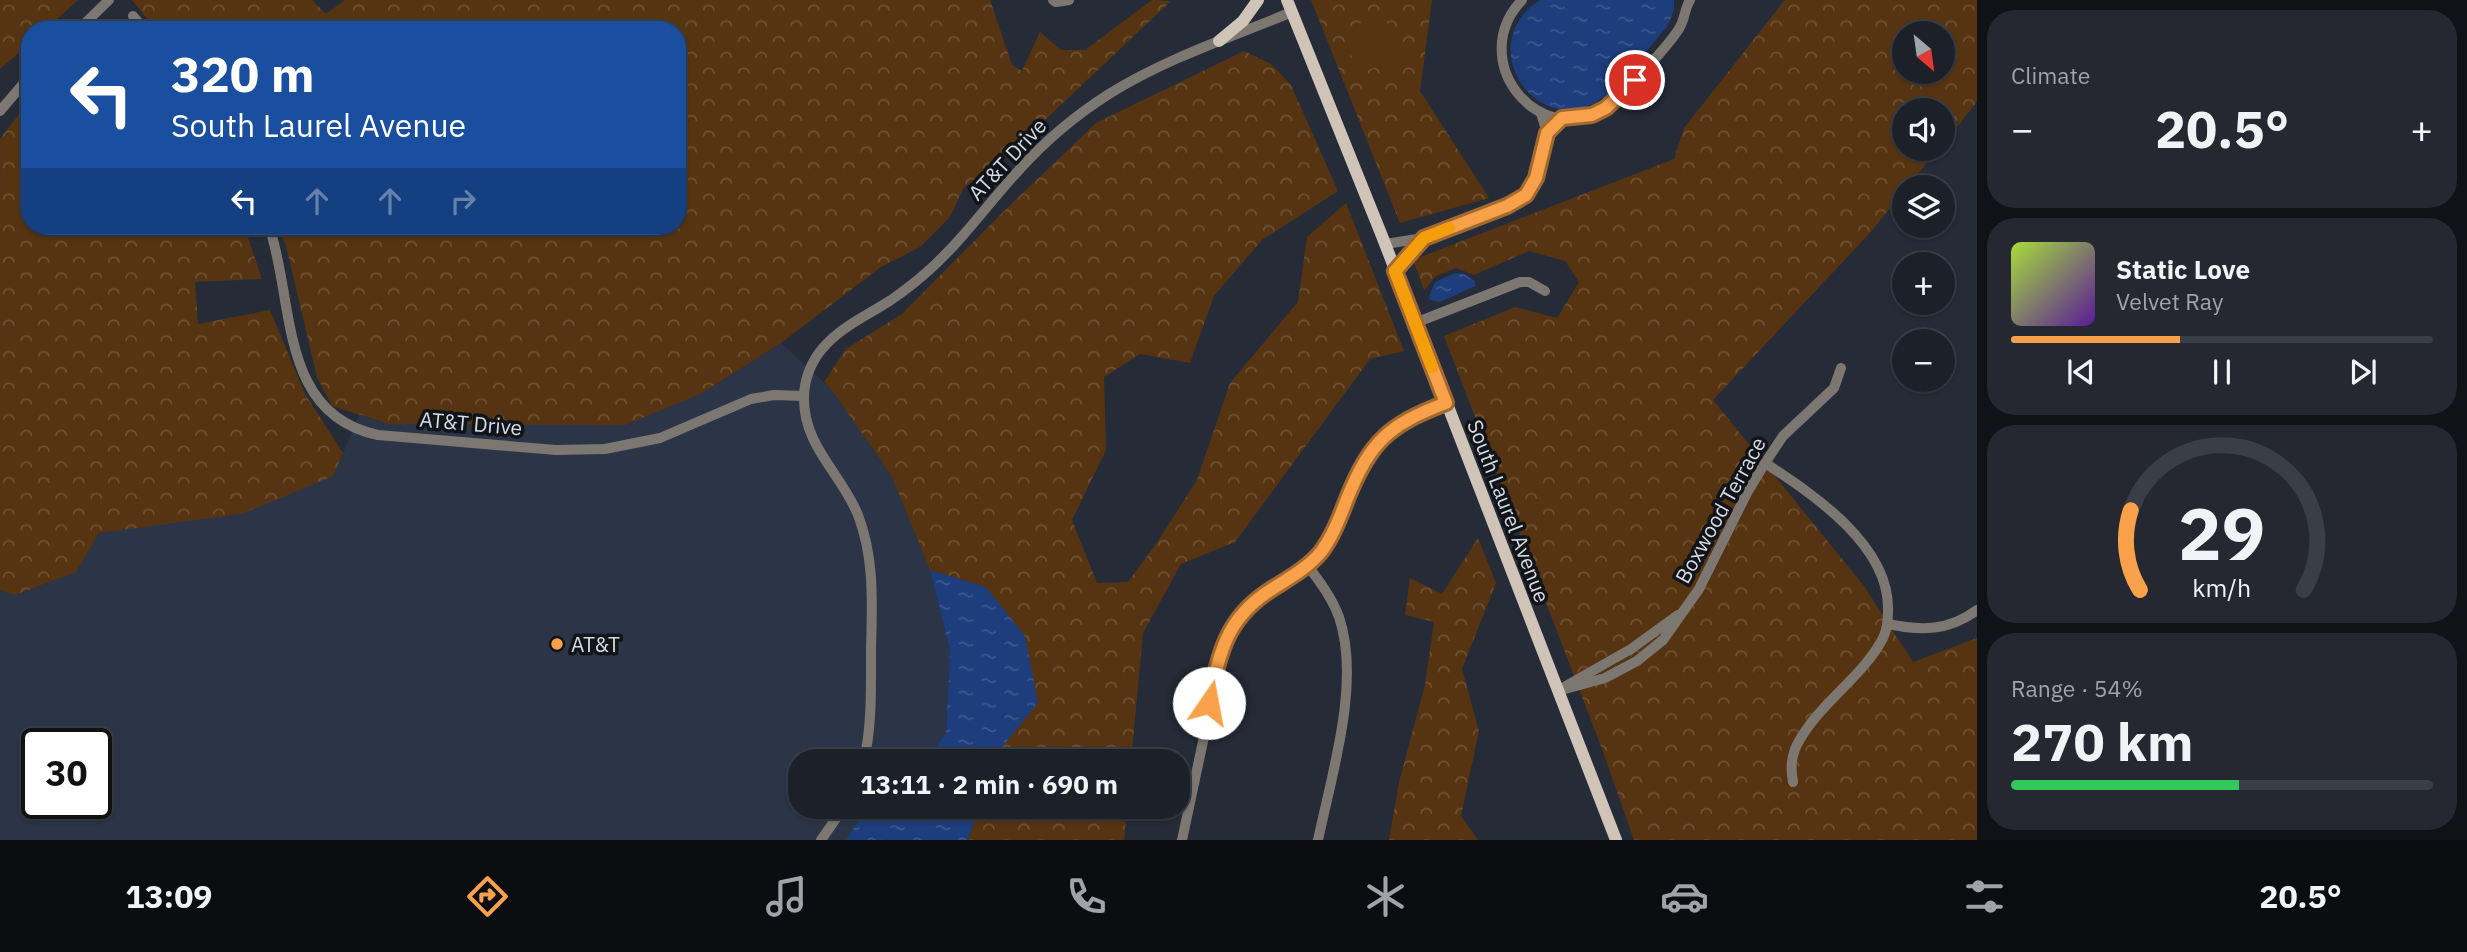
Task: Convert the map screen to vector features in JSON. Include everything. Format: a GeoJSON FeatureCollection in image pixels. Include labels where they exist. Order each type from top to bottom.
{"type":"FeatureCollection","features":[{"type":"Feature","properties":{"kind":"main road"},"geometry":{"type":"LineString","coordinates":[[1219,41],[1242,21],[1258,0]]}},
{"type":"Feature","properties":{"kind":"main road","name":"South Laurel Avenue"},"geometry":{"type":"LineString","coordinates":[[1290,6],[1616,840]]}},
{"type":"Feature","properties":{"kind":"street"},"geometry":{"type":"LineString","coordinates":[[87,21],[109,0]]}},
{"type":"Feature","properties":{"kind":"street"},"geometry":{"type":"LineString","coordinates":[[1053,0],[1069,0]]}},
{"type":"Feature","properties":{"kind":"street"},"geometry":{"type":"LineString","coordinates":[[1521,0],[1505,26],[1501,40],[1502,63],[1511,86],[1522,98],[1541,113],[1562,118],[1592,115],[1606,108],[1621,95],[1681,27],[1688,1]]}},
{"type":"Feature","properties":{"kind":"street","name":"AT&T Drive"},"geometry":{"type":"LineString","coordinates":[[866,749],[871,724],[871,567],[858,516],[845,489],[813,441],[805,418],[804,396],[811,366],[830,341],[894,299],[936,264],[1020,168],[1055,133],[1081,113],[1127,84],[1290,6]]}},
{"type":"Feature","properties":{"kind":"street"},"geometry":{"type":"LineString","coordinates":[[133,16],[137,21]]}},
{"type":"Feature","properties":{"kind":"street"},"geometry":{"type":"LineString","coordinates":[[0,111],[21,86]]}},
{"type":"Feature","properties":{"kind":"street"},"geometry":{"type":"LineString","coordinates":[[1385,244],[1424,238],[1507,206],[1526,195],[1536,178],[1547,133],[1541,113]]}},
{"type":"Feature","properties":{"kind":"street"},"geometry":{"type":"LineString","coordinates":[[1547,133],[1562,118]]}},
{"type":"Feature","properties":{"kind":"street","name":"AT&T Drive"},"geometry":{"type":"LineString","coordinates":[[271,235],[294,348],[307,383],[331,415],[361,431],[555,450],[605,449],[660,438],[751,399],[774,395],[804,396]]}},
{"type":"Feature","properties":{"kind":"street"},"geometry":{"type":"LineString","coordinates":[[1395,271],[1424,238]]}},
{"type":"Feature","properties":{"kind":"street"},"geometry":{"type":"LineString","coordinates":[[1415,323],[1520,282],[1529,282],[1545,290]]}},
{"type":"Feature","properties":{"kind":"street","name":"Boxwood Terrace"},"geometry":{"type":"LineString","coordinates":[[1558,691],[1631,649],[1687,608],[1765,463],[1783,436],[1833,388],[1841,368]]}},
{"type":"Feature","properties":{"kind":"street"},"geometry":{"type":"LineString","coordinates":[[1182,840],[1224,643],[1234,624],[1245,609],[1308,566],[1331,537],[1359,471],[1375,446],[1402,422],[1446,403]]}},
{"type":"Feature","properties":{"kind":"street"},"geometry":{"type":"LineString","coordinates":[[1765,463],[1807,491],[1863,543],[1878,565],[1887,588],[1888,624],[1884,636],[1866,662],[1805,732],[1790,765],[1793,782]]}},
{"type":"Feature","properties":{"kind":"street"},"geometry":{"type":"LineString","coordinates":[[1308,566],[1326,591],[1338,616],[1348,664],[1346,700],[1318,840]]}},
{"type":"Feature","properties":{"kind":"street"},"geometry":{"type":"LineString","coordinates":[[1888,624],[1929,629],[1954,625],[1977,610]]}},
{"type":"Feature","properties":{"kind":"street"},"geometry":{"type":"LineString","coordinates":[[821,840],[836,819]]}},
{"type":"Feature","properties":{"kind":"shaded area"},"geometry":{"type":"Polygon","coordinates":[[[781,343],[831,389],[891,475],[930,570],[950,650],[946,733],[934,749],[788,749],[788,819],[859,819],[846,840],[0,840],[0,590],[15,595],[76,572],[99,533],[127,529],[333,476],[359,415],[389,424],[702,393],[781,343]]]}},
{"type":"Feature","properties":{"kind":"green space"},"geometry":{"type":"Polygon","coordinates":[[[0,0],[78,0],[55,21],[21,21],[21,51],[0,69],[0,0]]]}},
{"type":"Feature","properties":{"kind":"green space"},"geometry":{"type":"Polygon","coordinates":[[[132,0],[312,0],[326,14],[345,0],[990,0],[1012,65],[1022,71],[1040,32],[1061,50],[1085,50],[1152,0],[1171,1],[994,168],[964,187],[950,217],[920,247],[881,267],[781,343],[702,393],[625,425],[389,424],[332,406],[317,377],[281,235],[686,235],[686,21],[149,21],[132,0]]]}},
{"type":"Feature","properties":{"kind":"green space"},"geometry":{"type":"Polygon","coordinates":[[[1311,0],[1432,0],[1420,91],[1489,198],[1400,223],[1311,0]]]}},
{"type":"Feature","properties":{"kind":"green space"},"geometry":{"type":"Polygon","coordinates":[[[1785,0],[1977,0],[1977,102],[1955,129],[1955,98],[1892,98],[1892,161],[1928,161],[1917,175],[1892,175],[1892,206],[1868,235],[1713,400],[1864,586],[1913,662],[1977,638],[1977,840],[1634,840],[1602,749],[1444,336],[1515,307],[1557,318],[1579,282],[1565,261],[1529,251],[1474,275],[1456,268],[1436,276],[1424,290],[1413,260],[1674,159],[1684,128],[1785,0]]]}},
{"type":"Feature","properties":{"kind":"green space"},"geometry":{"type":"Polygon","coordinates":[[[1381,15],[1385,18],[1400,55],[1398,59],[1360,73],[1343,33],[1345,29],[1381,15]]]}},
{"type":"Feature","properties":{"kind":"green space"},"geometry":{"type":"Polygon","coordinates":[[[1244,51],[1271,64],[1291,85],[1338,191],[1262,240],[1214,296],[1190,363],[1140,354],[1104,377],[1106,450],[1072,520],[1097,583],[1128,582],[1158,541],[1197,480],[1230,383],[1298,302],[1307,237],[1346,203],[1404,351],[1370,359],[1235,542],[1181,564],[1143,633],[1132,749],[1000,749],[1038,702],[986,587],[930,570],[891,475],[824,382],[846,349],[902,314],[1096,123],[1244,51]]]}},
{"type":"Feature","properties":{"kind":"green space"},"geometry":{"type":"Polygon","coordinates":[[[21,112],[21,235],[247,235],[262,279],[195,282],[198,324],[270,310],[305,394],[343,453],[333,476],[241,514],[99,533],[76,572],[15,595],[0,590],[0,139],[21,112]]]}},
{"type":"Feature","properties":{"kind":"green space"},"geometry":{"type":"Polygon","coordinates":[[[1478,538],[1496,583],[1462,669],[1479,731],[1461,816],[1478,840],[1389,840],[1399,782],[1425,685],[1434,622],[1405,615],[1410,578],[1442,594],[1478,538]]]}},
{"type":"Feature","properties":{"kind":"green space"},"geometry":{"type":"Polygon","coordinates":[[[975,819],[1126,819],[1124,840],[968,840],[975,819]]]}},
{"type":"Feature","properties":{"kind":"water"},"geometry":{"type":"Polygon","coordinates":[[[1540,0],[1674,0],[1674,4],[1666,28],[1622,79],[1596,102],[1573,110],[1551,107],[1533,97],[1519,81],[1512,61],[1512,39],[1521,18],[1540,0]]]}},
{"type":"Feature","properties":{"kind":"water"},"geometry":{"type":"Polygon","coordinates":[[[1455,273],[1464,274],[1475,281],[1475,286],[1440,302],[1430,300],[1435,282],[1455,273]]]}},
{"type":"Feature","properties":{"kind":"water"},"geometry":{"type":"Polygon","coordinates":[[[930,570],[986,587],[1025,636],[1038,703],[1000,749],[934,749],[946,733],[950,650],[930,570]]]}},
{"type":"Feature","properties":{"kind":"water"},"geometry":{"type":"Polygon","coordinates":[[[859,819],[975,819],[968,840],[846,840],[859,819]]]}},
{"type":"Feature","properties":{"kind":"slow traffic"},"geometry":{"type":"LineString","coordinates":[[1432,367],[1395,271],[1424,238],[1449,228]]}},
{"type":"Feature","properties":{"kind":"place","name":"AT&T"},"geometry":{"type":"Point","coordinates":[557,644]}},
{"type":"Feature","properties":{"kind":"route"},"geometry":{"type":"LineString","coordinates":[[1209,703],[1219,656],[1229,631],[1245,609],[1308,566],[1320,553],[1338,523],[1359,471],[1375,446],[1402,422],[1446,403],[1395,271],[1424,238],[1507,206],[1526,195],[1536,178],[1547,133],[1562,118],[1592,115],[1606,108],[1635,80]]}}]}
